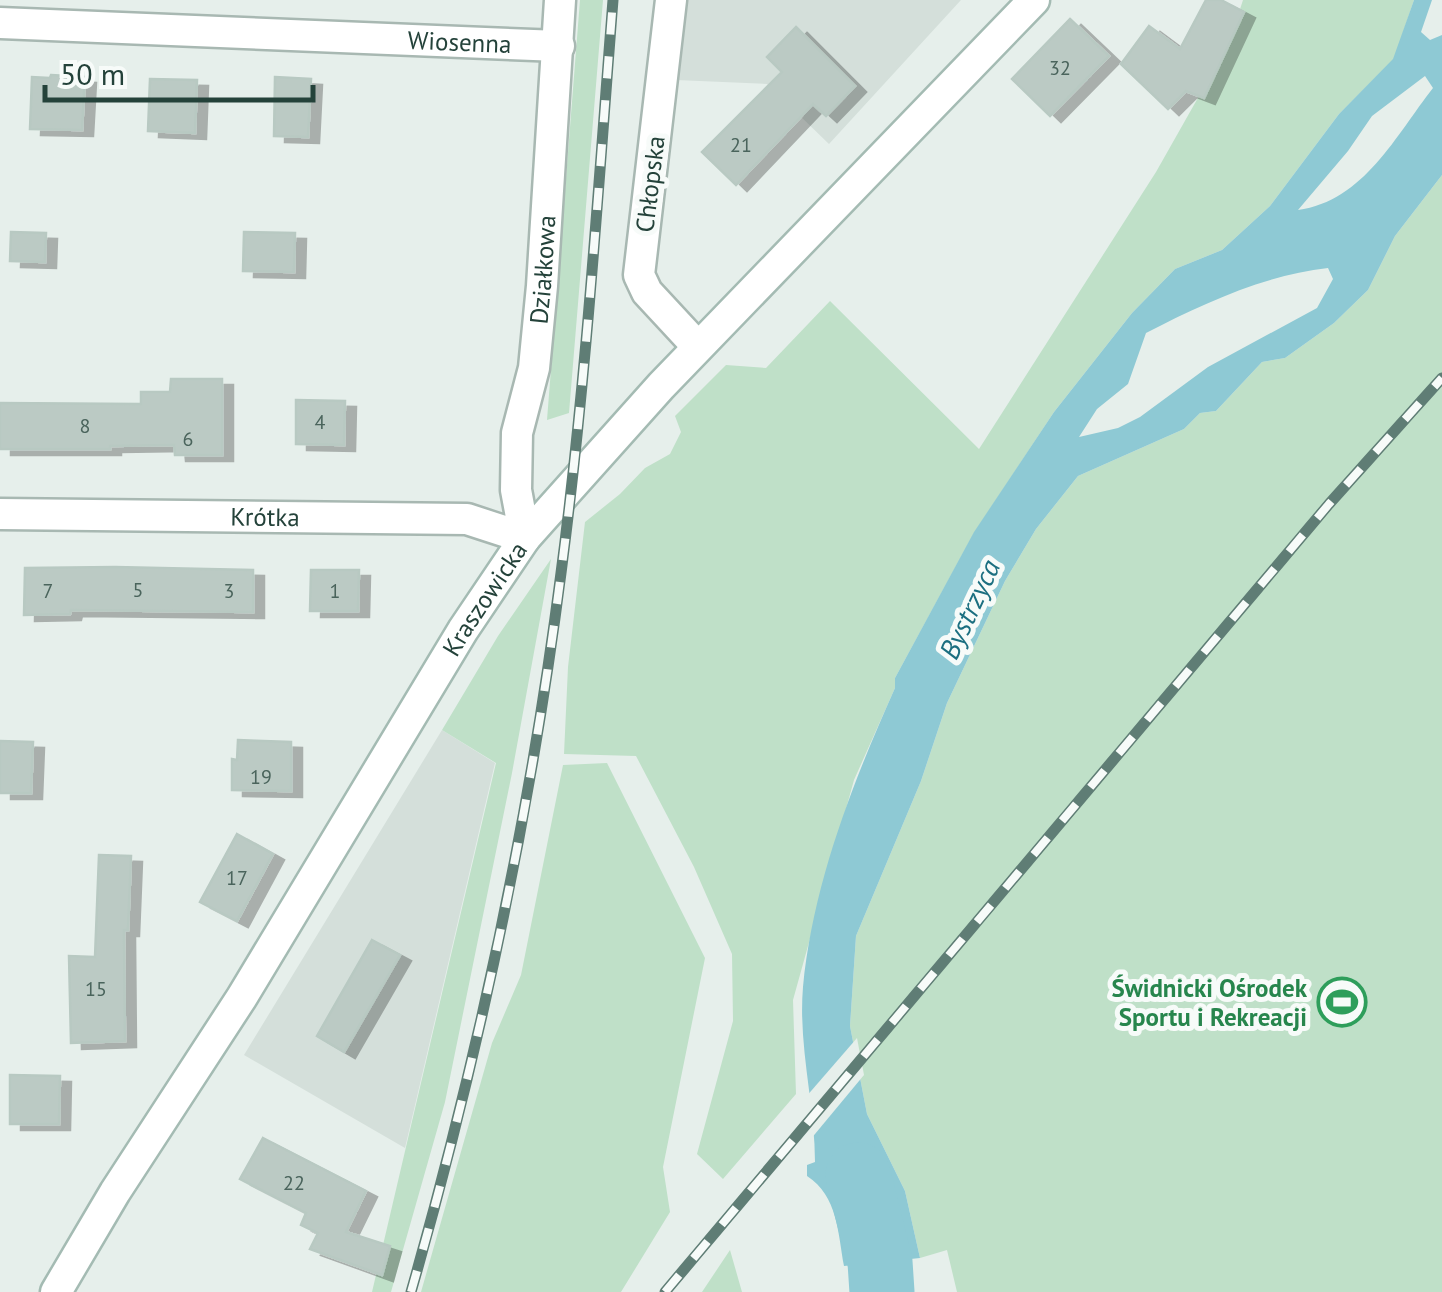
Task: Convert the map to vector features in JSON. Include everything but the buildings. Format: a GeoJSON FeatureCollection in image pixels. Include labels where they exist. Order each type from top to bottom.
{"type":"FeatureCollection","features":[{"type":"Feature","properties":{"kind":"street","name":"Działkowa"},"geometry":{"type":"LineString","coordinates":[[525,538],[516,490],[517,433],[534,368],[560,0]]}},
{"type":"Feature","properties":{"kind":"street","name":"Chłopska"},"geometry":{"type":"LineString","coordinates":[[671,0],[639,276],[647,292],[698,346]]}},
{"type":"Feature","properties":{"kind":"street","name":"Kraszowicka"},"geometry":{"type":"LineString","coordinates":[[56,1292],[115,1192],[242,998],[463,630],[525,538],[698,346],[1034,0]]}},
{"type":"Feature","properties":{"kind":"street","name":"Wiosenna"},"geometry":{"type":"LineString","coordinates":[[0,23],[559,46]]}},
{"type":"Feature","properties":{"kind":"street","name":"Krótka"},"geometry":{"type":"LineString","coordinates":[[0,514],[467,519],[525,538]]}},
{"type":"Feature","properties":{"kind":"shaded area"},"geometry":{"type":"Polygon","coordinates":[[[683,0],[961,0],[829,144],[767,84],[676,80],[683,0]]]}},
{"type":"Feature","properties":{"kind":"shaded area"},"geometry":{"type":"Polygon","coordinates":[[[442,730],[495,763],[405,1148],[244,1055],[442,730]]]}},
{"type":"Feature","properties":{"kind":"green space"},"geometry":{"type":"Polygon","coordinates":[[[580,0],[603,0],[569,413],[547,420],[580,0]]]}},
{"type":"Feature","properties":{"kind":"green space"},"geometry":{"type":"Polygon","coordinates":[[[1243,0],[1414,0],[1394,59],[1339,114],[1270,206],[1222,250],[1175,269],[1132,313],[1054,412],[974,533],[895,678],[895,688],[854,780],[793,1000],[796,1094],[723,1179],[697,1154],[733,1021],[732,954],[694,867],[636,756],[564,754],[568,667],[585,522],[645,468],[670,454],[681,432],[675,416],[726,365],[766,368],[830,301],[979,449],[1156,172],[1229,43],[1243,0]]]}},
{"type":"Feature","properties":{"kind":"green space"},"geometry":{"type":"Polygon","coordinates":[[[1442,175],[1442,1292],[957,1292],[947,1250],[920,1258],[905,1191],[867,1114],[850,1026],[856,936],[921,781],[947,703],[1005,581],[1036,529],[1078,476],[1184,429],[1200,413],[1216,411],[1262,362],[1285,358],[1334,323],[1368,290],[1395,236],[1442,175]]]}},
{"type":"Feature","properties":{"kind":"green space"},"geometry":{"type":"Polygon","coordinates":[[[551,559],[445,1102],[391,1292],[372,1292],[496,763],[442,730],[498,636],[551,559]]]}},
{"type":"Feature","properties":{"kind":"green space"},"geometry":{"type":"Polygon","coordinates":[[[607,763],[705,958],[663,1167],[670,1212],[621,1292],[421,1292],[492,1043],[521,975],[563,765],[607,763]]]}},
{"type":"Feature","properties":{"kind":"green space"},"geometry":{"type":"Polygon","coordinates":[[[730,1250],[742,1292],[702,1292],[730,1250]]]}},
{"type":"Feature","properties":{"kind":"water"},"geometry":{"type":"Polygon","coordinates":[[[1414,0],[1432,0],[1421,32],[1430,40],[1442,35],[1442,175],[1395,236],[1368,290],[1334,323],[1285,358],[1262,362],[1216,411],[1200,413],[1184,429],[1078,476],[1036,529],[1005,581],[947,703],[921,781],[856,936],[850,1026],[867,1114],[905,1191],[920,1258],[844,1266],[831,1205],[807,1176],[807,1165],[815,1162],[803,1031],[803,987],[825,871],[850,796],[895,688],[895,678],[974,532],[1054,412],[1132,313],[1175,269],[1222,250],[1270,206],[1339,114],[1393,59],[1414,0]],[[1425,76],[1372,116],[1298,210],[1342,194],[1360,180],[1433,88],[1425,76]],[[1328,268],[1234,292],[1146,333],[1128,384],[1097,409],[1079,437],[1118,428],[1140,417],[1208,367],[1317,308],[1333,279],[1328,268]]]}},
{"type":"Feature","properties":{"kind":"pier"},"geometry":{"type":"Polygon","coordinates":[[[857,1038],[864,1075],[810,1140],[805,1098],[857,1038]]]}},
{"type":"Feature","properties":{"kind":"waterway","name":"Bystrzyca"},"geometry":{"type":"LineString","coordinates":[[858,1175],[880,1262],[882,1292]]}},
{"type":"Feature","properties":{"kind":"railway"},"geometry":{"type":"LineString","coordinates":[[411,1292],[480,1025],[534,755],[578,430],[613,0]]}},
{"type":"Feature","properties":{"kind":"railway"},"geometry":{"type":"LineString","coordinates":[[665,1292],[1329,504],[1442,378]]}},
{"type":"Feature","properties":{"kind":"place","name":"Świdnicki Ośrodek Sportu i Rekreacji"},"geometry":{"type":"Point","coordinates":[1342,1002]}}]}
